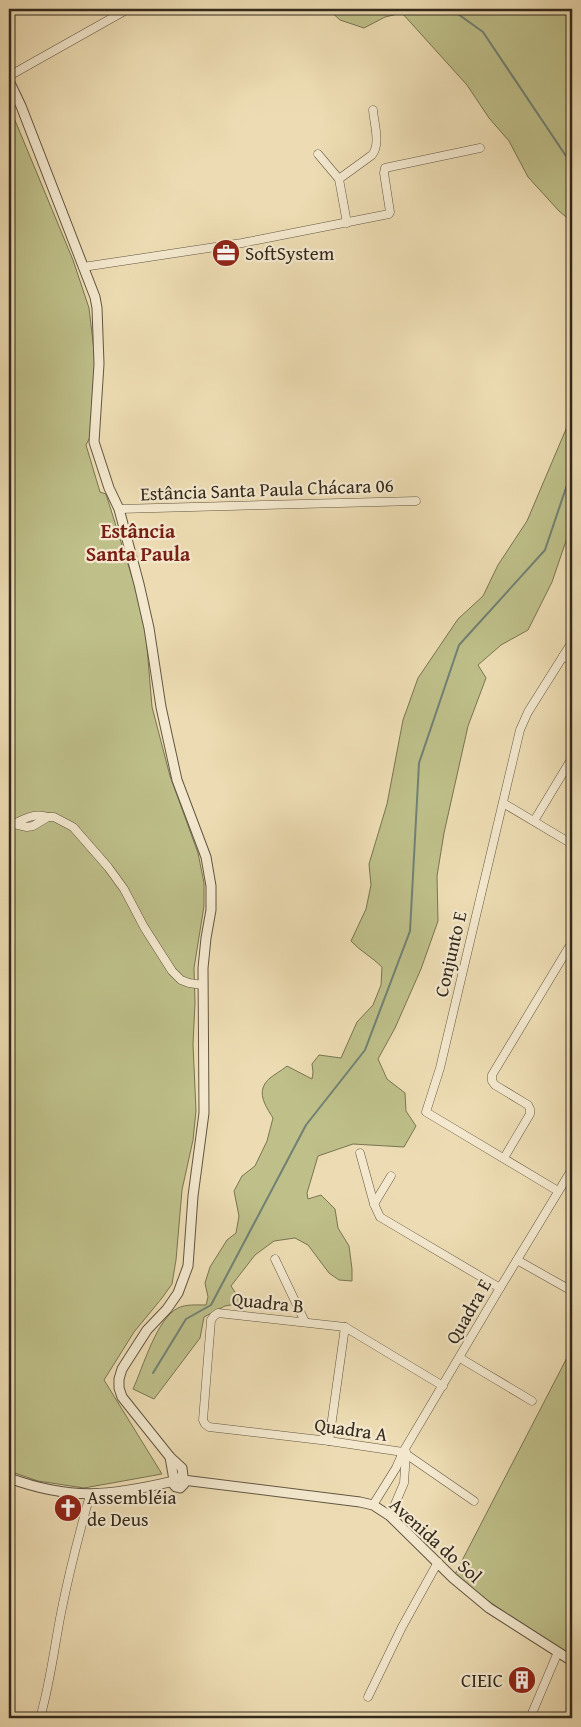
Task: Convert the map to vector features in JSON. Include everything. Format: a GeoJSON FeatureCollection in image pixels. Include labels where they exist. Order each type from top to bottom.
{"type":"FeatureCollection","features":[{"type":"Feature","properties":{"kind":"street"},"geometry":{"type":"LineString","coordinates":[[9,76],[128,9]]}},
{"type":"Feature","properties":{"kind":"street"},"geometry":{"type":"LineString","coordinates":[[9,82],[21,106],[95,296],[99,364],[94,442],[109,488],[119,509],[149,628],[161,707],[177,780],[206,857],[211,886],[211,910],[206,938],[203,985],[204,1113],[194,1180],[188,1266],[178,1293],[167,1309],[147,1330],[122,1369],[118,1379],[118,1388],[122,1397],[170,1457],[182,1468],[179,1483]]}},
{"type":"Feature","properties":{"kind":"street"},"geometry":{"type":"LineString","coordinates":[[338,180],[376,150],[377,143],[373,110]]}},
{"type":"Feature","properties":{"kind":"street"},"geometry":{"type":"LineString","coordinates":[[83,267],[242,243],[390,214],[384,173],[385,168],[480,148]]}},
{"type":"Feature","properties":{"kind":"street"},"geometry":{"type":"LineString","coordinates":[[318,154],[338,180],[347,223]]}},
{"type":"Feature","properties":{"kind":"street","name":"Estância Santa Paula Chácara 06"},"geometry":{"type":"LineString","coordinates":[[119,509],[416,501]]}},
{"type":"Feature","properties":{"kind":"street","name":"Conjunto E"},"geometry":{"type":"LineString","coordinates":[[504,1158],[426,1112],[440,1068],[520,730],[528,712],[572,642]]}},
{"type":"Feature","properties":{"kind":"street"},"geometry":{"type":"LineString","coordinates":[[563,656],[572,661]]}},
{"type":"Feature","properties":{"kind":"street"},"geometry":{"type":"LineString","coordinates":[[534,821],[572,758]]}},
{"type":"Feature","properties":{"kind":"street"},"geometry":{"type":"LineString","coordinates":[[503,803],[572,844]]}},
{"type":"Feature","properties":{"kind":"street"},"geometry":{"type":"LineString","coordinates":[[11,825],[33,826],[48,817],[54,817],[73,827],[108,867],[124,889],[144,927],[172,972],[181,980],[203,985]]}},
{"type":"Feature","properties":{"kind":"street"},"geometry":{"type":"LineString","coordinates":[[558,1191],[504,1158],[530,1114],[530,1109],[528,1105],[496,1085],[492,1081],[492,1075],[572,942]]}},
{"type":"Feature","properties":{"kind":"street"},"geometry":{"type":"LineString","coordinates":[[360,1153],[374,1204],[380,1217],[500,1288]]}},
{"type":"Feature","properties":{"kind":"street","name":"Quadra E"},"geometry":{"type":"LineString","coordinates":[[373,1505],[572,1169]]}},
{"type":"Feature","properties":{"kind":"street"},"geometry":{"type":"LineString","coordinates":[[374,1204],[391,1176]]}},
{"type":"Feature","properties":{"kind":"street"},"geometry":{"type":"LineString","coordinates":[[275,1259],[305,1322]]}},
{"type":"Feature","properties":{"kind":"street"},"geometry":{"type":"LineString","coordinates":[[518,1260],[572,1291]]}},
{"type":"Feature","properties":{"kind":"street","name":"Quadra B"},"geometry":{"type":"LineString","coordinates":[[209,1426],[203,1420],[211,1320],[218,1313],[345,1327],[443,1386]]}},
{"type":"Feature","properties":{"kind":"street"},"geometry":{"type":"LineString","coordinates":[[329,1441],[345,1327]]}},
{"type":"Feature","properties":{"kind":"street"},"geometry":{"type":"LineString","coordinates":[[460,1358],[532,1401]]}},
{"type":"Feature","properties":{"kind":"street","name":"Quadra A"},"geometry":{"type":"LineString","coordinates":[[209,1426],[405,1452],[474,1501]]}},
{"type":"Feature","properties":{"kind":"street"},"geometry":{"type":"LineString","coordinates":[[390,1516],[404,1483],[405,1452]]}},
{"type":"Feature","properties":{"kind":"street","name":"Avenida do Sol"},"geometry":{"type":"LineString","coordinates":[[9,1478],[33,1487],[52,1491],[90,1495],[179,1483],[201,1483],[239,1486],[373,1505],[390,1516],[453,1578],[489,1608],[572,1661]]}},
{"type":"Feature","properties":{"kind":"street"},"geometry":{"type":"LineString","coordinates":[[40,1718],[47,1693],[61,1613],[90,1495]]}},
{"type":"Feature","properties":{"kind":"street"},"geometry":{"type":"LineString","coordinates":[[368,1697],[402,1627],[438,1562]]}},
{"type":"Feature","properties":{"kind":"street"},"geometry":{"type":"LineString","coordinates":[[530,1718],[558,1652]]}},
{"type":"Feature","properties":{"kind":"green space"},"geometry":{"type":"Polygon","coordinates":[[[328,9],[565,9],[572,15],[572,222],[559,211],[528,177],[509,141],[489,118],[467,85],[402,13],[385,17],[364,28],[340,20],[328,9]]]}},
{"type":"Feature","properties":{"kind":"green space"},"geometry":{"type":"Polygon","coordinates":[[[9,106],[73,260],[89,308],[95,359],[90,437],[86,445],[100,492],[106,494],[137,593],[145,623],[152,707],[170,776],[198,853],[204,883],[204,906],[194,968],[193,1044],[196,1111],[193,1140],[182,1190],[172,1284],[134,1332],[104,1380],[162,1474],[84,1488],[38,1481],[9,1471],[9,106]]]}},
{"type":"Feature","properties":{"kind":"green space"},"geometry":{"type":"Polygon","coordinates":[[[572,415],[572,531],[568,535],[552,582],[528,630],[501,645],[478,665],[486,678],[468,726],[444,833],[437,876],[438,921],[421,969],[395,1028],[378,1059],[387,1079],[405,1093],[406,1111],[416,1126],[404,1147],[353,1144],[318,1156],[307,1193],[308,1199],[321,1195],[335,1209],[338,1228],[349,1246],[352,1281],[339,1280],[329,1273],[308,1245],[295,1238],[274,1241],[255,1255],[231,1286],[242,1303],[225,1306],[204,1317],[200,1338],[154,1399],[133,1389],[157,1332],[170,1313],[184,1306],[206,1305],[208,1297],[205,1283],[210,1267],[227,1240],[236,1233],[239,1216],[234,1191],[242,1176],[255,1166],[267,1141],[273,1118],[263,1098],[262,1093],[265,1083],[287,1066],[312,1079],[312,1064],[319,1055],[341,1058],[357,1022],[373,1005],[381,985],[382,967],[351,941],[366,909],[371,885],[369,864],[387,804],[403,720],[418,678],[458,619],[483,596],[498,565],[527,521],[572,415]]]}},
{"type":"Feature","properties":{"kind":"green space"},"geometry":{"type":"Polygon","coordinates":[[[572,1348],[572,1656],[453,1578],[572,1348]]]}},
{"type":"Feature","properties":{"kind":"waterway"},"geometry":{"type":"LineString","coordinates":[[451,9],[483,32],[566,156],[572,161]]}},
{"type":"Feature","properties":{"kind":"waterway"},"geometry":{"type":"LineString","coordinates":[[153,1373],[186,1319],[211,1305],[306,1125],[365,1050],[410,931],[419,763],[459,645],[545,550],[572,470]]}},
{"type":"Feature","properties":{"kind":"place","name":"SoftSystem"},"geometry":{"type":"Point","coordinates":[226,253]}},
{"type":"Feature","properties":{"kind":"place","name":"Assembléia de Deus"},"geometry":{"type":"Point","coordinates":[68,1508]}},
{"type":"Feature","properties":{"kind":"place","name":"CIEIC"},"geometry":{"type":"Point","coordinates":[522,1680]}},
{"type":"Feature","properties":{"kind":"district","name":"Estância Santa Paula"},"geometry":{"type":"Point","coordinates":[138,542]}}]}
